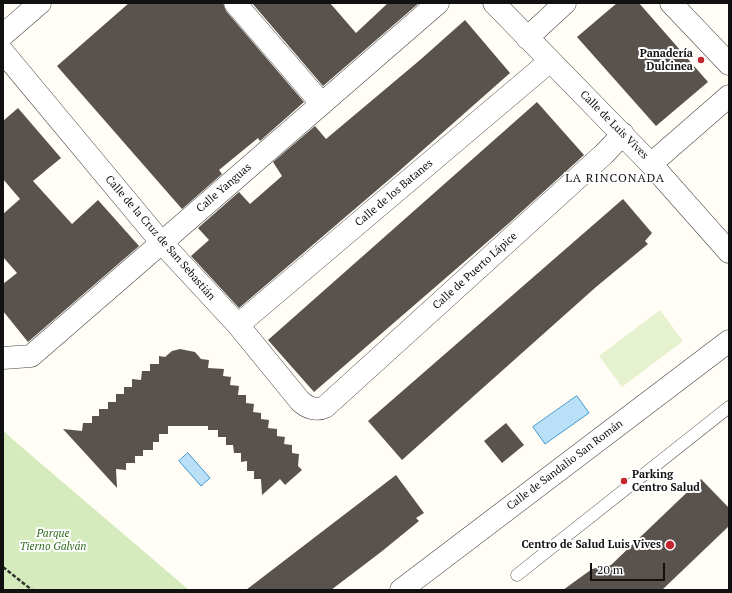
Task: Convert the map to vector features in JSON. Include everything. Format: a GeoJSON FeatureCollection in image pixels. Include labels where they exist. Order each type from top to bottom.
{"type":"FeatureCollection","features":[{"type":"Feature","properties":{"kind":"street"},"geometry":{"type":"LineString","coordinates":[[6,27],[40,3]]}},
{"type":"Feature","properties":{"kind":"street"},"geometry":{"type":"LineString","coordinates":[[235,3],[322,104]]}},
{"type":"Feature","properties":{"kind":"street","name":"Calle Yanguas"},"geometry":{"type":"LineString","coordinates":[[4,359],[32,356],[161,242],[438,3]]}},
{"type":"Feature","properties":{"kind":"street","name":"Calle de Luis Vives"},"geometry":{"type":"LineString","coordinates":[[494,3],[623,134],[729,252]]}},
{"type":"Feature","properties":{"kind":"street"},"geometry":{"type":"LineString","coordinates":[[527,38],[566,3]]}},
{"type":"Feature","properties":{"kind":"street"},"geometry":{"type":"LineString","coordinates":[[671,3],[729,64]]}},
{"type":"Feature","properties":{"kind":"street","name":"Calle de la Cruz de San Sebastián"},"geometry":{"type":"LineString","coordinates":[[3,52],[161,242],[238,325],[304,405],[320,409],[325,407]]}},
{"type":"Feature","properties":{"kind":"street","name":"Calle de los Batanes"},"geometry":{"type":"LineString","coordinates":[[238,325],[550,61]]}},
{"type":"Feature","properties":{"kind":"street"},"geometry":{"type":"LineString","coordinates":[[651,164],[729,96]]}},
{"type":"Feature","properties":{"kind":"street","name":"Calle de Puerto Lápice"},"geometry":{"type":"LineString","coordinates":[[325,407],[604,154],[623,134]]}},
{"type":"Feature","properties":{"kind":"street","name":"Calle de Sandalio San Román"},"geometry":{"type":"LineString","coordinates":[[401,590],[729,341]]}},
{"type":"Feature","properties":{"kind":"lane"},"geometry":{"type":"LineString","coordinates":[[517,575],[729,407]]}},
{"type":"Feature","properties":{"kind":"path"},"geometry":{"type":"LineString","coordinates":[[3,567],[32,590]]}},
{"type":"Feature","properties":{"kind":"green space"},"geometry":{"type":"Polygon","coordinates":[[[660,310],[683,341],[622,387],[599,356],[660,310]]]}},
{"type":"Feature","properties":{"kind":"green space","name":"Parque Tierno Galván"},"geometry":{"type":"Polygon","coordinates":[[[3,430],[11,438],[189,590],[3,590],[3,430]]]}},
{"type":"Feature","properties":{"kind":"water"},"geometry":{"type":"Polygon","coordinates":[[[577,396],[589,413],[545,444],[533,427],[577,396]]]}},
{"type":"Feature","properties":{"kind":"water"},"geometry":{"type":"Polygon","coordinates":[[[188,453],[210,478],[201,486],[179,461],[188,453]]]}},
{"type":"Feature","properties":{"kind":"building"},"geometry":{"type":"Polygon","coordinates":[[[129,3],[223,3],[226,11],[304,102],[260,141],[258,138],[219,170],[222,174],[182,209],[57,66],[129,3]]]}},
{"type":"Feature","properties":{"kind":"building"},"geometry":{"type":"Polygon","coordinates":[[[252,3],[330,3],[356,33],[388,3],[419,3],[323,86],[252,3]]]}},
{"type":"Feature","properties":{"kind":"building"},"geometry":{"type":"Polygon","coordinates":[[[617,3],[639,3],[708,82],[656,126],[577,37],[617,3]]]}},
{"type":"Feature","properties":{"kind":"building"},"geometry":{"type":"Polygon","coordinates":[[[465,20],[510,73],[398,172],[239,308],[191,256],[209,240],[198,228],[239,192],[250,204],[282,176],[273,162],[315,126],[326,139],[465,20]]]}},
{"type":"Feature","properties":{"kind":"building"},"geometry":{"type":"Polygon","coordinates":[[[537,102],[584,155],[508,224],[314,392],[268,340],[537,102]]]}},
{"type":"Feature","properties":{"kind":"building"},"geometry":{"type":"Polygon","coordinates":[[[18,108],[61,158],[33,181],[72,224],[98,200],[139,246],[28,342],[3,311],[3,284],[17,273],[3,257],[3,214],[20,199],[3,179],[3,121],[18,108]]]}},
{"type":"Feature","properties":{"kind":"building"},"geometry":{"type":"Polygon","coordinates":[[[623,199],[652,233],[645,241],[648,244],[596,287],[402,460],[368,421],[623,199]]]}},
{"type":"Feature","properties":{"kind":"building"},"geometry":{"type":"Polygon","coordinates":[[[180,349],[195,352],[201,359],[209,360],[208,368],[224,369],[223,376],[231,377],[230,385],[239,386],[238,395],[246,395],[246,403],[254,404],[253,412],[261,413],[261,419],[269,420],[268,428],[277,429],[277,436],[285,437],[284,444],[292,445],[292,453],[299,454],[298,466],[302,470],[285,485],[280,479],[262,495],[261,479],[254,479],[254,471],[247,471],[247,461],[241,462],[241,453],[234,453],[233,445],[226,445],[226,437],[218,437],[218,430],[208,430],[208,426],[168,426],[168,434],[159,434],[159,442],[153,442],[153,450],[143,450],[143,456],[135,456],[135,463],[126,463],[126,470],[116,469],[117,488],[63,429],[82,431],[83,423],[92,423],[92,416],[99,416],[99,409],[108,409],[108,402],[116,402],[116,394],[124,394],[124,387],[132,387],[132,379],[141,380],[142,371],[150,371],[150,364],[159,364],[159,356],[165,357],[172,351],[180,349]]]}},
{"type":"Feature","properties":{"kind":"building"},"geometry":{"type":"Polygon","coordinates":[[[506,423],[524,445],[502,463],[484,441],[506,423]]]}},
{"type":"Feature","properties":{"kind":"building"},"geometry":{"type":"Polygon","coordinates":[[[396,475],[424,513],[416,518],[419,521],[381,552],[331,590],[246,590],[396,475]]]}},
{"type":"Feature","properties":{"kind":"building","name":"Centro de Salud Luis Vives"},"geometry":{"type":"Polygon","coordinates":[[[701,479],[729,508],[729,526],[662,590],[563,590],[592,569],[611,565],[701,479]]]}},
{"type":"Feature","properties":{"kind":"place","name":"Panadería Dulcinea"},"geometry":{"type":"Point","coordinates":[701,60]}},
{"type":"Feature","properties":{"kind":"place","name":"Parking Centro Salud"},"geometry":{"type":"Point","coordinates":[624,481]}},
{"type":"Feature","properties":{"kind":"place","name":"Centro de Salud Luis Vives"},"geometry":{"type":"Point","coordinates":[670,545]}},
{"type":"Feature","properties":{"kind":"district","name":"LA RINCONADA"},"geometry":{"type":"Point","coordinates":[615,179]}}]}
